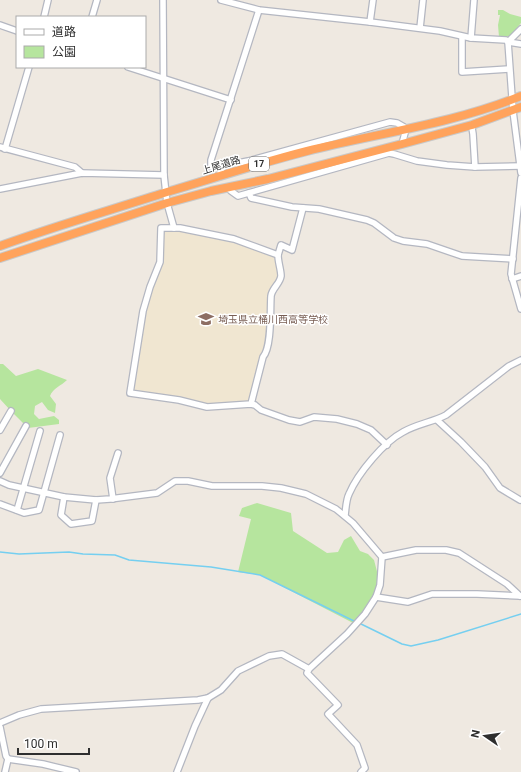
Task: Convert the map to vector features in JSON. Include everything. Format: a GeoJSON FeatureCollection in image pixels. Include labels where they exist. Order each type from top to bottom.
{"type":"FeatureCollection","features":[{"type":"Feature","properties":{"kind":"highway","name":"上尾道路"},"geometry":{"type":"LineString","coordinates":[[0,246],[105,211],[262,163],[370,136],[405,130],[466,115],[521,96]]}},
{"type":"Feature","properties":{"kind":"highway","name":"17"},"geometry":{"type":"LineString","coordinates":[[0,258],[211,191],[268,179],[402,144],[472,125],[521,107]]}},
{"type":"Feature","properties":{"kind":"street"},"geometry":{"type":"LineString","coordinates":[[44,16],[48,0]]}},
{"type":"Feature","properties":{"kind":"street"},"geometry":{"type":"LineString","coordinates":[[92,16],[96,0]]}},
{"type":"Feature","properties":{"kind":"street"},"geometry":{"type":"LineString","coordinates":[[163,0],[164,175],[168,204],[174,228]]}},
{"type":"Feature","properties":{"kind":"street"},"geometry":{"type":"LineString","coordinates":[[221,0],[259,10],[420,28],[471,38],[506,40],[508,42],[521,44]]}},
{"type":"Feature","properties":{"kind":"street"},"geometry":{"type":"LineString","coordinates":[[370,22],[373,0]]}},
{"type":"Feature","properties":{"kind":"street"},"geometry":{"type":"LineString","coordinates":[[420,28],[423,0]]}},
{"type":"Feature","properties":{"kind":"street"},"geometry":{"type":"LineString","coordinates":[[471,38],[474,0]]}},
{"type":"Feature","properties":{"kind":"street"},"geometry":{"type":"LineString","coordinates":[[259,10],[211,160],[211,168],[222,168],[228,165],[256,159],[390,122],[404,127],[404,140],[402,144]]}},
{"type":"Feature","properties":{"kind":"street"},"geometry":{"type":"LineString","coordinates":[[0,25],[16,31]]}},
{"type":"Feature","properties":{"kind":"street"},"geometry":{"type":"LineString","coordinates":[[521,29],[508,42],[513,111],[521,173]]}},
{"type":"Feature","properties":{"kind":"street"},"geometry":{"type":"LineString","coordinates":[[462,36],[462,72],[509,69]]}},
{"type":"Feature","properties":{"kind":"street"},"geometry":{"type":"LineString","coordinates":[[29,68],[3,148],[75,167],[82,173]]}},
{"type":"Feature","properties":{"kind":"street"},"geometry":{"type":"LineString","coordinates":[[131,68],[231,100]]}},
{"type":"Feature","properties":{"kind":"street"},"geometry":{"type":"LineString","coordinates":[[472,128],[475,167]]}},
{"type":"Feature","properties":{"kind":"street"},"geometry":{"type":"LineString","coordinates":[[228,188],[238,196],[249,194],[278,184],[389,153],[417,161],[475,167],[521,166]]}},
{"type":"Feature","properties":{"kind":"street"},"geometry":{"type":"LineString","coordinates":[[219,177],[222,168]]}},
{"type":"Feature","properties":{"kind":"street"},"geometry":{"type":"LineString","coordinates":[[0,188],[82,173],[164,175]]}},
{"type":"Feature","properties":{"kind":"street"},"geometry":{"type":"LineString","coordinates":[[521,178],[512,279],[521,309]]}},
{"type":"Feature","properties":{"kind":"street"},"geometry":{"type":"LineString","coordinates":[[249,194],[251,198],[292,207],[319,209],[367,220],[374,223],[394,238],[403,241],[427,244],[462,256],[513,259]]}},
{"type":"Feature","properties":{"kind":"street"},"geometry":{"type":"LineString","coordinates":[[251,404],[263,357],[268,348],[272,292],[281,276],[278,255],[281,245],[292,250],[303,208]]}},
{"type":"Feature","properties":{"kind":"street"},"geometry":{"type":"LineString","coordinates":[[278,255],[234,239],[174,228],[161,228],[160,262],[144,306],[130,393],[179,400],[207,407],[251,404],[255,405],[261,410],[289,420],[300,422],[314,417],[337,419],[357,424],[371,430],[387,445]]}},
{"type":"Feature","properties":{"kind":"street"},"geometry":{"type":"LineString","coordinates":[[512,279],[521,276]]}},
{"type":"Feature","properties":{"kind":"street"},"geometry":{"type":"LineString","coordinates":[[345,515],[348,495],[358,478],[370,461],[387,445],[403,432],[438,420],[446,415],[509,366],[521,360]]}},
{"type":"Feature","properties":{"kind":"street"},"geometry":{"type":"LineString","coordinates":[[0,430],[11,411]]}},
{"type":"Feature","properties":{"kind":"street"},"geometry":{"type":"LineString","coordinates":[[438,420],[462,442],[500,488],[520,500]]}},
{"type":"Feature","properties":{"kind":"street"},"geometry":{"type":"LineString","coordinates":[[0,473],[26,426]]}},
{"type":"Feature","properties":{"kind":"street"},"geometry":{"type":"LineString","coordinates":[[17,510],[40,431]]}},
{"type":"Feature","properties":{"kind":"street"},"geometry":{"type":"LineString","coordinates":[[0,504],[24,513],[39,510],[60,435]]}},
{"type":"Feature","properties":{"kind":"street"},"geometry":{"type":"LineString","coordinates":[[113,499],[110,478],[118,453]]}},
{"type":"Feature","properties":{"kind":"street"},"geometry":{"type":"LineString","coordinates":[[0,480],[9,485],[44,493],[64,497],[96,500],[157,493],[175,481],[188,481],[212,486],[262,486],[281,488],[306,494],[345,515],[382,557],[380,585],[376,597],[365,614],[347,634],[309,669],[307,673],[338,705],[328,714],[357,745],[365,768],[361,772]]}},
{"type":"Feature","properties":{"kind":"street"},"geometry":{"type":"LineString","coordinates":[[64,497],[61,515],[70,524],[92,521],[96,500]]}},
{"type":"Feature","properties":{"kind":"street"},"geometry":{"type":"LineString","coordinates":[[382,557],[416,550],[446,550],[459,554],[507,584],[521,596]]}},
{"type":"Feature","properties":{"kind":"street"},"geometry":{"type":"LineString","coordinates":[[376,597],[408,602],[432,594],[521,596]]}},
{"type":"Feature","properties":{"kind":"street"},"geometry":{"type":"LineString","coordinates":[[0,723],[19,715],[41,709],[198,700],[208,698],[221,690],[238,671],[269,656],[282,654],[309,669]]}},
{"type":"Feature","properties":{"kind":"street"},"geometry":{"type":"LineString","coordinates":[[176,772],[208,698]]}},
{"type":"Feature","properties":{"kind":"street"},"geometry":{"type":"LineString","coordinates":[[0,727],[8,760],[5,772]]}},
{"type":"Feature","properties":{"kind":"street"},"geometry":{"type":"LineString","coordinates":[[8,760],[43,764],[76,772]]}},
{"type":"Feature","properties":{"kind":"shaded area","name":"埼玉県立桶川西高等学校"},"geometry":{"type":"Polygon","coordinates":[[[163,230],[172,230],[234,243],[274,257],[278,275],[269,291],[266,348],[250,403],[208,405],[134,392],[132,390],[144,316],[152,289],[162,264],[163,230]]]}},
{"type":"Feature","properties":{"kind":"green space"},"geometry":{"type":"Polygon","coordinates":[[[498,10],[503,10],[521,17],[521,23],[510,36],[499,37],[498,25],[500,15],[498,15],[498,10]]]}},
{"type":"Feature","properties":{"kind":"green space"},"geometry":{"type":"Polygon","coordinates":[[[0,364],[3,364],[16,376],[38,369],[67,380],[51,393],[50,396],[56,404],[55,413],[48,410],[42,402],[35,406],[34,414],[39,419],[54,416],[59,420],[59,424],[28,428],[11,411],[0,399],[0,364]]]}},
{"type":"Feature","properties":{"kind":"green space"},"geometry":{"type":"Polygon","coordinates":[[[257,503],[291,513],[293,531],[327,553],[338,552],[344,540],[351,536],[360,551],[368,554],[374,560],[380,583],[376,597],[355,624],[260,575],[238,572],[251,519],[239,516],[242,508],[257,503]]]}},
{"type":"Feature","properties":{"kind":"waterway"},"geometry":{"type":"LineString","coordinates":[[0,552],[19,554],[69,552],[115,555],[129,560],[211,567],[260,575],[356,622]]}},
{"type":"Feature","properties":{"kind":"waterway"},"geometry":{"type":"LineString","coordinates":[[359,623],[402,644],[411,646],[438,640],[521,614]]}},
{"type":"Feature","properties":{"kind":"place","name":"埼玉県立桶川西高等学校"},"geometry":{"type":"Point","coordinates":[206,319]}}]}
